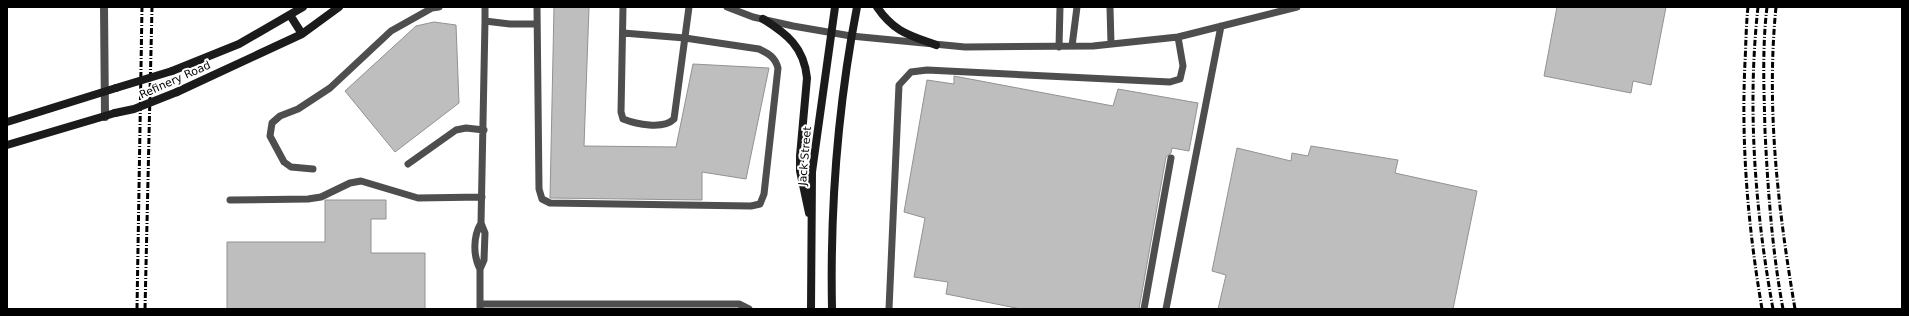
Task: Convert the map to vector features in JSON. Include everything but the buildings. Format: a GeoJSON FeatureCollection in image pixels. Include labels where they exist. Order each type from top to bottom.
{"type":"FeatureCollection","features":[{"type":"Feature","properties":{"kind":"main road","name":"Refinery Road"},"geometry":{"type":"LineString","coordinates":[[7,122],[172,71],[239,44],[303,7]]}},
{"type":"Feature","properties":{"kind":"main road","name":"Refinery Road"},"geometry":{"type":"LineString","coordinates":[[7,145],[115,113],[134,109],[178,92],[302,34],[339,7]]}},
{"type":"Feature","properties":{"kind":"main road","name":"Jack Street"},"geometry":{"type":"LineString","coordinates":[[811,309],[812,172],[835,7]]}},
{"type":"Feature","properties":{"kind":"main road"},"geometry":{"type":"LineString","coordinates":[[832,309],[835,176],[851,36],[857,7]]}},
{"type":"Feature","properties":{"kind":"main road"},"geometry":{"type":"LineString","coordinates":[[877,7],[886,20],[901,32],[936,45]]}},
{"type":"Feature","properties":{"kind":"main road"},"geometry":{"type":"LineString","coordinates":[[290,14],[302,34]]}},
{"type":"Feature","properties":{"kind":"main road"},"geometry":{"type":"LineString","coordinates":[[762,20],[790,39],[802,55],[806,67],[807,78],[800,172],[812,229]]}},
{"type":"Feature","properties":{"kind":"street"},"geometry":{"type":"LineString","coordinates":[[104,7],[105,117]]}},
{"type":"Feature","properties":{"kind":"lane"},"geometry":{"type":"LineString","coordinates":[[313,169],[291,167],[284,162],[270,136],[272,123],[280,116],[298,109],[330,88],[391,31],[432,8],[439,7]]}},
{"type":"Feature","properties":{"kind":"lane"},"geometry":{"type":"LineString","coordinates":[[485,7],[484,130],[481,223],[476,231],[476,260],[480,269],[480,307],[739,304],[749,309]]}},
{"type":"Feature","properties":{"kind":"lane"},"geometry":{"type":"LineString","coordinates":[[537,7],[539,189],[542,199],[550,204],[750,206],[760,204],[764,194],[778,76],[776,60],[769,53],[759,49],[685,38],[623,33]]}},
{"type":"Feature","properties":{"kind":"lane"},"geometry":{"type":"LineString","coordinates":[[623,7],[621,112],[623,119],[630,122],[663,125],[669,123],[674,118],[689,7]]}},
{"type":"Feature","properties":{"kind":"lane"},"geometry":{"type":"LineString","coordinates":[[727,7],[762,20],[851,36],[936,45],[1059,46],[1111,44],[1178,37],[1298,7]]}},
{"type":"Feature","properties":{"kind":"lane"},"geometry":{"type":"LineString","coordinates":[[1059,46],[1060,7]]}},
{"type":"Feature","properties":{"kind":"lane"},"geometry":{"type":"LineString","coordinates":[[1072,46],[1077,7]]}},
{"type":"Feature","properties":{"kind":"lane"},"geometry":{"type":"LineString","coordinates":[[1110,7],[1111,44]]}},
{"type":"Feature","properties":{"kind":"lane"},"geometry":{"type":"LineString","coordinates":[[485,21],[510,24],[537,24]]}},
{"type":"Feature","properties":{"kind":"lane"},"geometry":{"type":"LineString","coordinates":[[1166,309],[1221,26]]}},
{"type":"Feature","properties":{"kind":"lane"},"geometry":{"type":"LineString","coordinates":[[890,309],[899,86],[911,72],[927,70],[1170,82],[1180,79],[1183,66],[1178,37]]}},
{"type":"Feature","properties":{"kind":"lane"},"geometry":{"type":"LineString","coordinates":[[408,164],[456,130],[466,128],[484,130]]}},
{"type":"Feature","properties":{"kind":"lane"},"geometry":{"type":"LineString","coordinates":[[1144,309],[1171,158]]}},
{"type":"Feature","properties":{"kind":"lane"},"geometry":{"type":"LineString","coordinates":[[230,200],[308,199],[321,197],[350,183],[361,181],[418,198],[482,197]]}},
{"type":"Feature","properties":{"kind":"railway"},"geometry":{"type":"LineString","coordinates":[[137,309],[142,7]]}},
{"type":"Feature","properties":{"kind":"railway"},"geometry":{"type":"LineString","coordinates":[[145,309],[152,7]]}},
{"type":"Feature","properties":{"kind":"railway"},"geometry":{"type":"LineString","coordinates":[[1748,7],[1744,93],[1745,155],[1749,217],[1762,309]]}},
{"type":"Feature","properties":{"kind":"railway"},"geometry":{"type":"LineString","coordinates":[[1758,7],[1753,83],[1753,121],[1757,197],[1773,309]]}},
{"type":"Feature","properties":{"kind":"railway"},"geometry":{"type":"LineString","coordinates":[[1767,7],[1764,38],[1766,153],[1773,243],[1783,309]]}},
{"type":"Feature","properties":{"kind":"railway"},"geometry":{"type":"LineString","coordinates":[[1776,7],[1772,83],[1775,158],[1783,234],[1795,309]]}}]}
